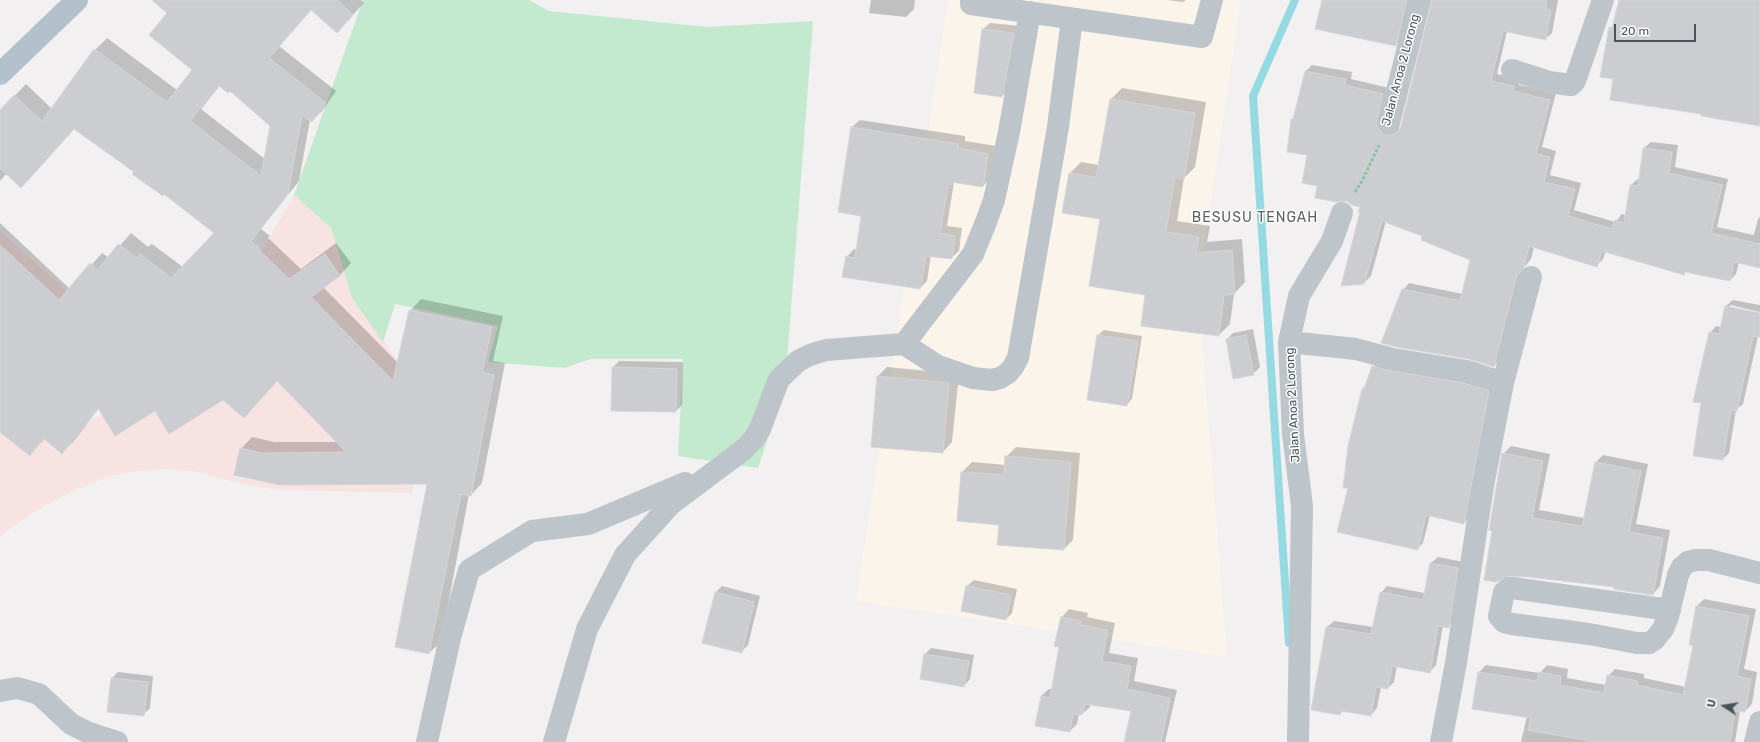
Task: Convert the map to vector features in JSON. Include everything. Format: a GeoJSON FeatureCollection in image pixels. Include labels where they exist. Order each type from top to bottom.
{"type":"FeatureCollection","features":[{"type":"Feature","properties":{"kind":"main road"},"geometry":{"type":"LineString","coordinates":[[0,74],[77,0]]}},
{"type":"Feature","properties":{"kind":"street"},"geometry":{"type":"LineString","coordinates":[[971,0],[971,4],[1202,37],[1212,0]]}},
{"type":"Feature","properties":{"kind":"street","name":"Jalan Anoa 2 Lorong"},"geometry":{"type":"LineString","coordinates":[[1389,123],[1420,0]]}},
{"type":"Feature","properties":{"kind":"street"},"geometry":{"type":"LineString","coordinates":[[1512,70],[1549,82],[1571,85],[1576,81],[1603,0]]}},
{"type":"Feature","properties":{"kind":"street"},"geometry":{"type":"LineString","coordinates":[[904,344],[973,254],[986,222],[994,200],[1009,132],[1030,12]]}},
{"type":"Feature","properties":{"kind":"street"},"geometry":{"type":"LineString","coordinates":[[554,742],[587,629],[625,555],[671,504],[742,451],[754,439],[760,429],[779,379],[798,361],[826,350],[904,344],[938,366],[973,378],[992,380],[1000,378],[1008,373],[1018,358],[1058,127],[1072,18]]}},
{"type":"Feature","properties":{"kind":"street","name":"Jalan Anoa 2 Lorong"},"geometry":{"type":"LineString","coordinates":[[1298,742],[1302,506],[1293,434],[1289,342],[1299,296],[1332,241],[1342,213]]}},
{"type":"Feature","properties":{"kind":"street"},"geometry":{"type":"LineString","coordinates":[[1441,742],[1456,663],[1483,486],[1503,383],[1531,277]]}},
{"type":"Feature","properties":{"kind":"street"},"geometry":{"type":"LineString","coordinates":[[1289,342],[1356,350],[1393,359],[1467,371],[1503,383]]}},
{"type":"Feature","properties":{"kind":"street"},"geometry":{"type":"LineString","coordinates":[[427,742],[450,638],[469,570],[532,531],[588,524],[716,470]]}},
{"type":"Feature","properties":{"kind":"street"},"geometry":{"type":"LineString","coordinates":[[1670,610],[1509,588],[1504,592],[1499,616],[1504,622],[1512,624],[1589,634],[1636,643],[1648,643],[1655,639],[1663,629],[1670,610],[1678,575],[1682,567],[1688,562],[1696,560],[1709,560],[1760,573]]}},
{"type":"Feature","properties":{"kind":"street"},"geometry":{"type":"LineString","coordinates":[[0,691],[17,688],[39,694],[71,724],[89,733],[117,742]]}},
{"type":"Feature","properties":{"kind":"street"},"geometry":{"type":"LineString","coordinates":[[1755,742],[1760,722]]}},
{"type":"Feature","properties":{"kind":"path","name":"Jalan Anoa 2 Lorong"},"geometry":{"type":"LineString","coordinates":[[1342,213],[1363,179],[1389,123]]}},
{"type":"Feature","properties":{"kind":"shaded area"},"geometry":{"type":"Polygon","coordinates":[[[948,0],[1241,0],[1198,288],[1227,657],[856,601],[948,0]]]}},
{"type":"Feature","properties":{"kind":"shaded area"},"geometry":{"type":"Polygon","coordinates":[[[294,195],[331,228],[352,298],[430,404],[412,493],[278,490],[243,484],[193,471],[166,469],[137,471],[107,477],[69,493],[30,514],[0,536],[0,231],[110,329],[52,397],[84,426],[184,360],[260,254],[294,195]]]}},
{"type":"Feature","properties":{"kind":"green space"},"geometry":{"type":"Polygon","coordinates":[[[363,0],[529,0],[549,11],[707,27],[813,21],[785,387],[758,468],[678,456],[683,359],[591,359],[564,368],[488,362],[498,326],[395,304],[383,342],[352,298],[331,228],[294,195],[363,0]]]}},
{"type":"Feature","properties":{"kind":"building"},"geometry":{"type":"Polygon","coordinates":[[[152,0],[337,0],[353,15],[337,33],[311,10],[269,58],[326,103],[312,122],[302,115],[288,194],[251,241],[289,279],[325,254],[340,276],[311,297],[393,381],[409,310],[492,327],[482,372],[494,375],[471,496],[461,494],[429,654],[395,647],[427,484],[280,485],[234,475],[240,448],[262,453],[346,452],[277,381],[244,418],[223,400],[169,434],[155,411],[115,436],[98,408],[62,454],[43,438],[30,456],[0,432],[0,245],[59,300],[90,263],[98,270],[118,244],[137,258],[140,254],[171,278],[214,233],[164,194],[163,196],[132,174],[134,172],[74,129],[21,188],[0,168],[0,110],[14,95],[42,121],[94,49],[167,102],[192,70],[149,35],[167,13],[152,0]],[[218,85],[190,121],[261,176],[270,126],[230,91],[228,93],[218,85]]]}},
{"type":"Feature","properties":{"kind":"building"},"geometry":{"type":"Polygon","coordinates":[[[1322,0],[1407,0],[1396,46],[1315,29],[1322,0]]]}},
{"type":"Feature","properties":{"kind":"building"},"geometry":{"type":"Polygon","coordinates":[[[1432,0],[1547,0],[1545,9],[1551,10],[1546,40],[1503,31],[1491,81],[1514,86],[1513,91],[1550,100],[1536,154],[1550,157],[1544,182],[1575,189],[1568,216],[1612,229],[1615,220],[1624,223],[1630,185],[1638,186],[1643,148],[1672,152],[1669,173],[1722,185],[1711,233],[1760,244],[1760,268],[1734,262],[1730,281],[1685,272],[1684,275],[1602,251],[1597,267],[1529,246],[1524,267],[1517,276],[1494,367],[1469,359],[1396,347],[1381,343],[1402,289],[1460,301],[1470,260],[1421,240],[1422,236],[1382,221],[1364,284],[1341,286],[1360,207],[1352,205],[1346,201],[1337,202],[1315,198],[1317,186],[1302,183],[1307,155],[1287,152],[1291,119],[1293,119],[1305,71],[1346,79],[1345,85],[1383,94],[1377,120],[1377,127],[1386,135],[1393,135],[1398,132],[1401,126],[1432,0]]]}},
{"type":"Feature","properties":{"kind":"building"},"geometry":{"type":"Polygon","coordinates":[[[1619,0],[1760,0],[1760,126],[1701,116],[1701,114],[1610,100],[1613,79],[1600,77],[1609,27],[1612,28],[1619,0]]]}},
{"type":"Feature","properties":{"kind":"building"},"geometry":{"type":"Polygon","coordinates":[[[982,29],[1014,33],[1002,97],[974,93],[982,29]]]}},
{"type":"Feature","properties":{"kind":"building"},"geometry":{"type":"Polygon","coordinates":[[[1110,99],[1195,113],[1184,179],[1175,177],[1166,232],[1199,237],[1196,253],[1232,250],[1235,294],[1224,295],[1219,336],[1141,326],[1145,295],[1089,286],[1100,219],[1062,213],[1069,173],[1096,177],[1110,99]]]}},
{"type":"Feature","properties":{"kind":"building"},"geometry":{"type":"Polygon","coordinates":[[[851,127],[958,144],[958,148],[988,154],[983,187],[952,182],[952,185],[948,184],[940,233],[955,236],[952,259],[926,256],[920,289],[842,277],[846,256],[855,258],[861,216],[838,212],[851,127]]]}},
{"type":"Feature","properties":{"kind":"building"},"geometry":{"type":"Polygon","coordinates":[[[1725,306],[1760,313],[1760,337],[1753,336],[1737,411],[1731,410],[1723,460],[1693,456],[1701,403],[1693,402],[1709,332],[1719,334],[1725,306]]]}},
{"type":"Feature","properties":{"kind":"building"},"geometry":{"type":"Polygon","coordinates":[[[1097,335],[1138,341],[1127,406],[1087,400],[1097,335]]]}},
{"type":"Feature","properties":{"kind":"building"},"geometry":{"type":"Polygon","coordinates":[[[1246,335],[1254,375],[1233,379],[1226,339],[1246,335]]]}},
{"type":"Feature","properties":{"kind":"building"},"geometry":{"type":"Polygon","coordinates":[[[1372,366],[1391,371],[1464,383],[1489,391],[1464,524],[1426,515],[1418,550],[1337,532],[1348,488],[1343,488],[1348,446],[1362,389],[1364,389],[1372,366]]]}},
{"type":"Feature","properties":{"kind":"building"},"geometry":{"type":"Polygon","coordinates":[[[612,367],[677,369],[676,412],[611,411],[612,367]]]}},
{"type":"Feature","properties":{"kind":"building"},"geometry":{"type":"Polygon","coordinates":[[[877,376],[949,383],[943,453],[871,447],[877,376]]]}},
{"type":"Feature","properties":{"kind":"building"},"geometry":{"type":"Polygon","coordinates":[[[1502,453],[1543,461],[1532,518],[1582,526],[1595,462],[1641,471],[1629,532],[1663,538],[1653,595],[1613,589],[1614,587],[1529,577],[1509,576],[1496,582],[1484,580],[1492,531],[1489,530],[1502,453]]]}},
{"type":"Feature","properties":{"kind":"building"},"geometry":{"type":"Polygon","coordinates":[[[1005,456],[1071,462],[1064,550],[997,545],[999,525],[957,521],[961,472],[1004,475],[1005,456]]]}},
{"type":"Feature","properties":{"kind":"building"},"geometry":{"type":"Polygon","coordinates":[[[1430,563],[1458,568],[1449,628],[1438,626],[1430,673],[1392,666],[1388,689],[1376,687],[1371,716],[1341,711],[1340,715],[1311,710],[1326,627],[1371,634],[1380,592],[1423,600],[1430,563]]]}},
{"type":"Feature","properties":{"kind":"building"},"geometry":{"type":"Polygon","coordinates":[[[966,586],[1011,595],[1006,620],[961,611],[966,586]]]}},
{"type":"Feature","properties":{"kind":"building"},"geometry":{"type":"Polygon","coordinates":[[[715,592],[754,602],[742,653],[702,643],[715,592]]]}},
{"type":"Feature","properties":{"kind":"building"},"geometry":{"type":"Polygon","coordinates":[[[1696,606],[1749,616],[1737,676],[1751,679],[1745,712],[1735,711],[1730,742],[1596,742],[1528,730],[1531,718],[1472,709],[1478,672],[1537,681],[1539,672],[1561,676],[1560,685],[1604,693],[1607,675],[1638,681],[1637,685],[1683,695],[1693,646],[1689,645],[1696,606]]]}},
{"type":"Feature","properties":{"kind":"building"},"geometry":{"type":"Polygon","coordinates":[[[1061,617],[1081,621],[1080,625],[1108,630],[1102,661],[1131,666],[1127,689],[1170,698],[1161,742],[1124,742],[1131,711],[1085,704],[1082,715],[1073,714],[1070,732],[1035,726],[1041,696],[1050,698],[1059,647],[1054,646],[1061,617]]]}},
{"type":"Feature","properties":{"kind":"building"},"geometry":{"type":"Polygon","coordinates":[[[924,654],[969,661],[964,687],[920,679],[924,654]]]}},
{"type":"Feature","properties":{"kind":"building"},"geometry":{"type":"Polygon","coordinates":[[[111,678],[148,682],[144,716],[107,712],[111,678]]]}},
{"type":"Feature","properties":{"kind":"waterway"},"geometry":{"type":"LineString","coordinates":[[1289,643],[1253,96],[1295,0]]}},
{"type":"Feature","properties":{"kind":"district","name":"BESUSU TENGAH"},"geometry":{"type":"Point","coordinates":[1255,218]}}]}
